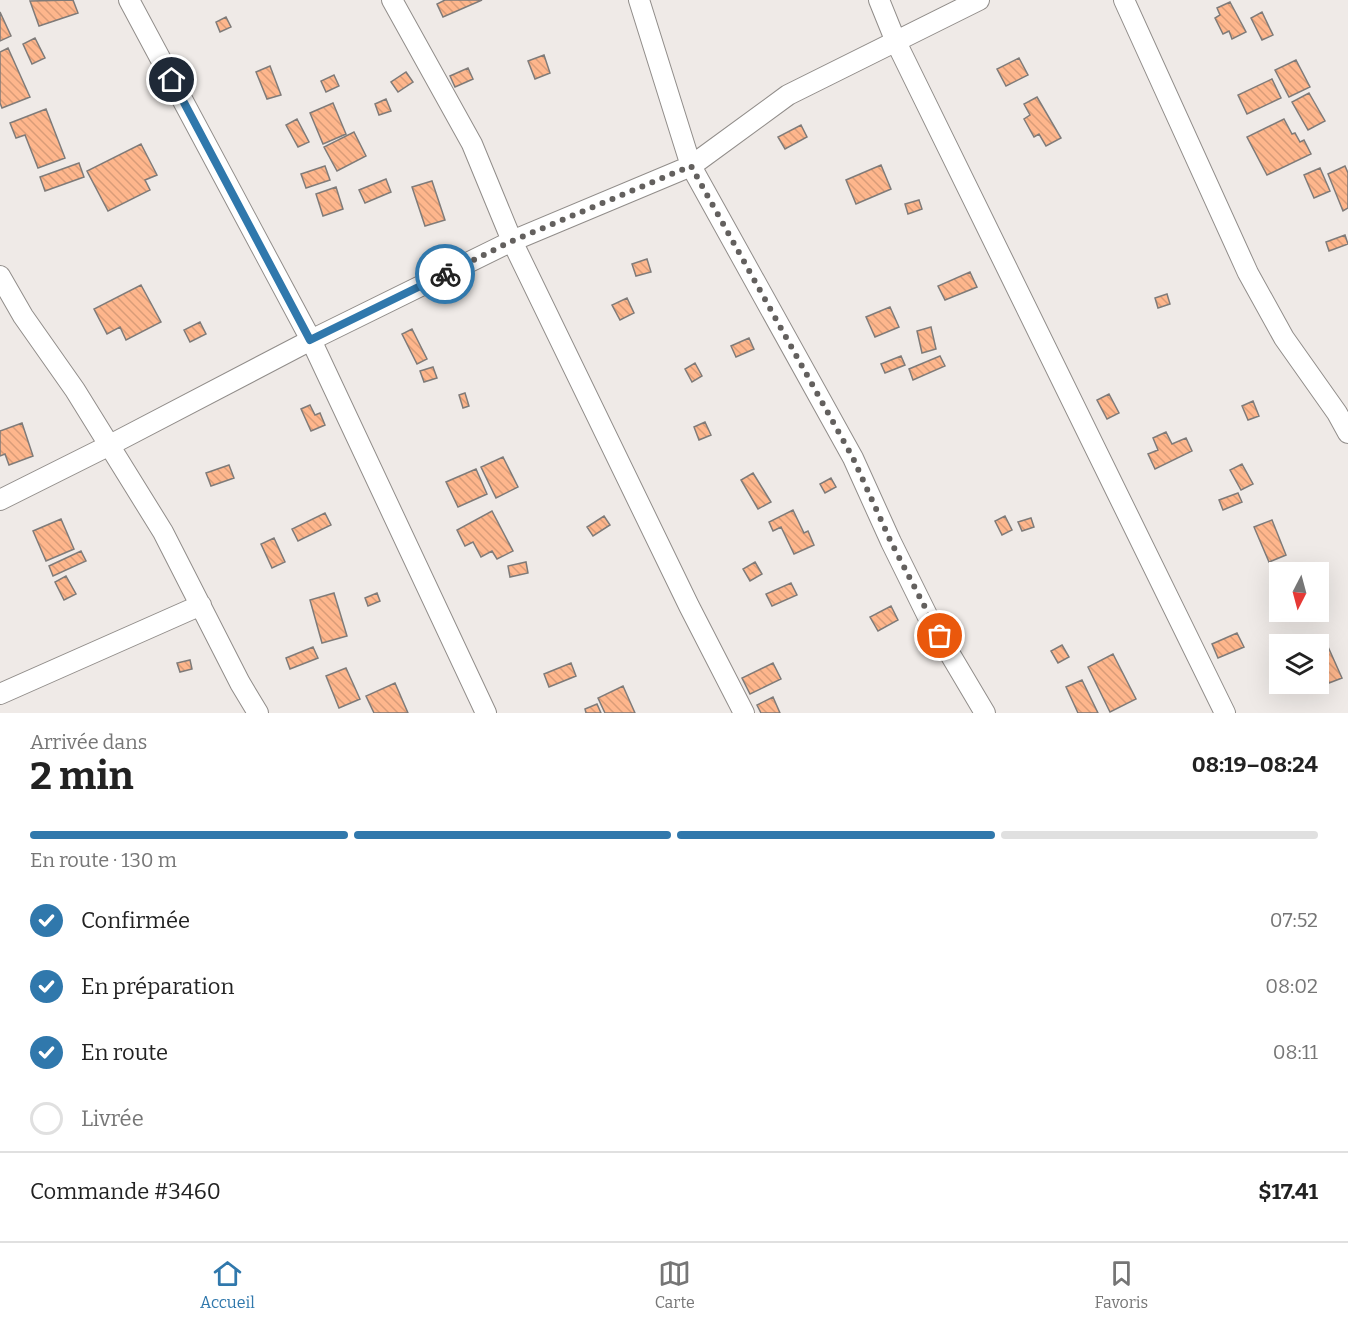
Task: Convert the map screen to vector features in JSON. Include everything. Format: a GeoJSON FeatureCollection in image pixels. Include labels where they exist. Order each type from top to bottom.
{"type":"FeatureCollection","features":[{"type":"Feature","properties":{"kind":"street"},"geometry":{"type":"LineString","coordinates":[[129,0],[310,340],[486,713]]}},
{"type":"Feature","properties":{"kind":"street"},"geometry":{"type":"LineString","coordinates":[[392,0],[472,144],[512,241],[689,606],[744,713]]}},
{"type":"Feature","properties":{"kind":"street"},"geometry":{"type":"LineString","coordinates":[[639,0],[691,166],[853,458],[928,617],[985,713]]}},
{"type":"Feature","properties":{"kind":"street"},"geometry":{"type":"LineString","coordinates":[[879,0],[896,42],[1225,713]]}},
{"type":"Feature","properties":{"kind":"street"},"geometry":{"type":"LineString","coordinates":[[0,500],[310,340],[512,241],[691,166],[788,95],[978,0]]}},
{"type":"Feature","properties":{"kind":"street"},"geometry":{"type":"LineString","coordinates":[[1124,0],[1248,273],[1284,338],[1337,413],[1348,433]]}},
{"type":"Feature","properties":{"kind":"street"},"geometry":{"type":"LineString","coordinates":[[0,276],[23,316],[75,390],[163,532],[240,683],[258,713]]}},
{"type":"Feature","properties":{"kind":"street"},"geometry":{"type":"LineString","coordinates":[[0,694],[201,605]]}},
{"type":"Feature","properties":{"kind":"building"},"geometry":{"type":"Polygon","coordinates":[[[73,0],[78,13],[39,26],[30,1],[73,0]]]}},
{"type":"Feature","properties":{"kind":"building"},"geometry":{"type":"Polygon","coordinates":[[[445,0],[482,0],[443,17],[437,4],[445,0]]]}},
{"type":"Feature","properties":{"kind":"building"},"geometry":{"type":"Polygon","coordinates":[[[1230,2],[1246,32],[1232,39],[1229,31],[1223,34],[1215,18],[1220,15],[1217,8],[1230,2]]]}},
{"type":"Feature","properties":{"kind":"building"},"geometry":{"type":"Polygon","coordinates":[[[0,12],[11,36],[0,41],[0,12]]]}},
{"type":"Feature","properties":{"kind":"building"},"geometry":{"type":"Polygon","coordinates":[[[1262,12],[1273,35],[1262,40],[1251,18],[1262,12]]]}},
{"type":"Feature","properties":{"kind":"building"},"geometry":{"type":"Polygon","coordinates":[[[226,17],[231,27],[220,32],[216,22],[226,17]]]}},
{"type":"Feature","properties":{"kind":"building"},"geometry":{"type":"Polygon","coordinates":[[[35,38],[45,58],[32,64],[23,44],[35,38]]]}},
{"type":"Feature","properties":{"kind":"building"},"geometry":{"type":"Polygon","coordinates":[[[8,48],[30,97],[2,108],[0,103],[0,52],[8,48]]]}},
{"type":"Feature","properties":{"kind":"building"},"geometry":{"type":"Polygon","coordinates":[[[544,55],[550,73],[535,79],[528,61],[544,55]]]}},
{"type":"Feature","properties":{"kind":"building"},"geometry":{"type":"Polygon","coordinates":[[[1019,58],[1028,75],[1006,86],[997,69],[1019,58]]]}},
{"type":"Feature","properties":{"kind":"building"},"geometry":{"type":"Polygon","coordinates":[[[1296,60],[1310,87],[1289,97],[1275,70],[1296,60]]]}},
{"type":"Feature","properties":{"kind":"building"},"geometry":{"type":"Polygon","coordinates":[[[270,66],[281,95],[267,99],[256,72],[270,66]]]}},
{"type":"Feature","properties":{"kind":"building"},"geometry":{"type":"Polygon","coordinates":[[[468,68],[473,79],[455,87],[450,76],[468,68]]]}},
{"type":"Feature","properties":{"kind":"building"},"geometry":{"type":"Polygon","coordinates":[[[406,72],[413,82],[398,92],[391,82],[406,72]]]}},
{"type":"Feature","properties":{"kind":"building"},"geometry":{"type":"Polygon","coordinates":[[[334,75],[339,86],[326,92],[321,81],[334,75]]]}},
{"type":"Feature","properties":{"kind":"building"},"geometry":{"type":"Polygon","coordinates":[[[1272,79],[1281,98],[1247,114],[1238,95],[1272,79]]]}},
{"type":"Feature","properties":{"kind":"building"},"geometry":{"type":"Polygon","coordinates":[[[1309,93],[1325,121],[1308,130],[1292,102],[1309,93]]]}},
{"type":"Feature","properties":{"kind":"building"},"geometry":{"type":"Polygon","coordinates":[[[1037,97],[1061,138],[1046,146],[1039,134],[1034,137],[1024,119],[1030,115],[1024,104],[1037,97]]]}},
{"type":"Feature","properties":{"kind":"building"},"geometry":{"type":"Polygon","coordinates":[[[386,99],[391,111],[379,115],[375,104],[386,99]]]}},
{"type":"Feature","properties":{"kind":"building"},"geometry":{"type":"Polygon","coordinates":[[[333,103],[346,134],[323,144],[310,113],[333,103]]]}},
{"type":"Feature","properties":{"kind":"building"},"geometry":{"type":"Polygon","coordinates":[[[46,109],[65,158],[38,168],[25,135],[16,138],[10,123],[46,109]]]}},
{"type":"Feature","properties":{"kind":"building"},"geometry":{"type":"Polygon","coordinates":[[[297,119],[309,142],[298,147],[286,125],[297,119]]]}},
{"type":"Feature","properties":{"kind":"building"},"geometry":{"type":"Polygon","coordinates":[[[1284,119],[1292,134],[1295,133],[1300,142],[1304,140],[1311,154],[1267,175],[1247,137],[1284,119]]]}},
{"type":"Feature","properties":{"kind":"building"},"geometry":{"type":"Polygon","coordinates":[[[801,125],[807,137],[785,149],[778,137],[801,125]]]}},
{"type":"Feature","properties":{"kind":"building"},"geometry":{"type":"Polygon","coordinates":[[[354,132],[366,156],[337,171],[324,147],[354,132]]]}},
{"type":"Feature","properties":{"kind":"building"},"geometry":{"type":"Polygon","coordinates":[[[141,144],[157,175],[145,180],[150,190],[108,211],[87,171],[141,144]]]}},
{"type":"Feature","properties":{"kind":"building"},"geometry":{"type":"Polygon","coordinates":[[[79,163],[84,177],[45,191],[40,177],[79,163]]]}},
{"type":"Feature","properties":{"kind":"building"},"geometry":{"type":"Polygon","coordinates":[[[881,165],[891,189],[856,204],[846,180],[881,165]]]}},
{"type":"Feature","properties":{"kind":"building"},"geometry":{"type":"Polygon","coordinates":[[[325,166],[330,180],[306,188],[301,174],[325,166]]]}},
{"type":"Feature","properties":{"kind":"building"},"geometry":{"type":"Polygon","coordinates":[[[1345,166],[1348,173],[1348,208],[1343,211],[1328,174],[1345,166]]]}},
{"type":"Feature","properties":{"kind":"building"},"geometry":{"type":"Polygon","coordinates":[[[1320,168],[1330,191],[1314,198],[1304,175],[1320,168]]]}},
{"type":"Feature","properties":{"kind":"building"},"geometry":{"type":"Polygon","coordinates":[[[386,179],[391,192],[365,203],[359,190],[386,179]]]}},
{"type":"Feature","properties":{"kind":"building"},"geometry":{"type":"Polygon","coordinates":[[[432,181],[445,220],[425,226],[412,187],[432,181]]]}},
{"type":"Feature","properties":{"kind":"building"},"geometry":{"type":"Polygon","coordinates":[[[336,187],[343,209],[323,216],[316,194],[336,187]]]}},
{"type":"Feature","properties":{"kind":"building"},"geometry":{"type":"Polygon","coordinates":[[[919,200],[922,209],[908,214],[905,204],[919,200]]]}},
{"type":"Feature","properties":{"kind":"building"},"geometry":{"type":"Polygon","coordinates":[[[1345,235],[1348,244],[1329,251],[1326,242],[1345,235]]]}},
{"type":"Feature","properties":{"kind":"building"},"geometry":{"type":"Polygon","coordinates":[[[647,259],[651,272],[636,276],[632,264],[647,259]]]}},
{"type":"Feature","properties":{"kind":"building"},"geometry":{"type":"Polygon","coordinates":[[[970,272],[977,287],[945,300],[938,286],[970,272]]]}},
{"type":"Feature","properties":{"kind":"building"},"geometry":{"type":"Polygon","coordinates":[[[141,285],[161,322],[126,340],[120,327],[107,334],[94,309],[141,285]]]}},
{"type":"Feature","properties":{"kind":"building"},"geometry":{"type":"Polygon","coordinates":[[[1167,294],[1170,304],[1158,308],[1155,298],[1167,294]]]}},
{"type":"Feature","properties":{"kind":"building"},"geometry":{"type":"Polygon","coordinates":[[[627,298],[634,313],[620,320],[612,305],[627,298]]]}},
{"type":"Feature","properties":{"kind":"building"},"geometry":{"type":"Polygon","coordinates":[[[890,307],[899,327],[875,337],[866,317],[890,307]]]}},
{"type":"Feature","properties":{"kind":"building"},"geometry":{"type":"Polygon","coordinates":[[[200,322],[206,334],[190,342],[184,330],[200,322]]]}},
{"type":"Feature","properties":{"kind":"building"},"geometry":{"type":"Polygon","coordinates":[[[931,327],[936,349],[922,353],[917,331],[931,327]]]}},
{"type":"Feature","properties":{"kind":"building"},"geometry":{"type":"Polygon","coordinates":[[[412,329],[427,359],[417,364],[402,334],[412,329]]]}},
{"type":"Feature","properties":{"kind":"building"},"geometry":{"type":"Polygon","coordinates":[[[749,338],[754,349],[736,357],[731,346],[749,338]]]}},
{"type":"Feature","properties":{"kind":"building"},"geometry":{"type":"Polygon","coordinates":[[[901,356],[905,365],[885,373],[881,364],[901,356]]]}},
{"type":"Feature","properties":{"kind":"building"},"geometry":{"type":"Polygon","coordinates":[[[940,356],[945,366],[913,380],[909,369],[940,356]]]}},
{"type":"Feature","properties":{"kind":"building"},"geometry":{"type":"Polygon","coordinates":[[[695,363],[702,376],[692,382],[685,369],[695,363]]]}},
{"type":"Feature","properties":{"kind":"building"},"geometry":{"type":"Polygon","coordinates":[[[433,367],[437,378],[424,382],[420,371],[433,367]]]}},
{"type":"Feature","properties":{"kind":"building"},"geometry":{"type":"Polygon","coordinates":[[[465,393],[469,406],[463,408],[459,395],[465,393]]]}},
{"type":"Feature","properties":{"kind":"building"},"geometry":{"type":"Polygon","coordinates":[[[1109,394],[1119,413],[1107,419],[1097,400],[1109,394]]]}},
{"type":"Feature","properties":{"kind":"building"},"geometry":{"type":"Polygon","coordinates":[[[1253,401],[1259,416],[1248,420],[1242,406],[1253,401]]]}},
{"type":"Feature","properties":{"kind":"building"},"geometry":{"type":"Polygon","coordinates":[[[310,405],[315,415],[320,413],[325,425],[311,431],[301,409],[310,405]]]}},
{"type":"Feature","properties":{"kind":"building"},"geometry":{"type":"Polygon","coordinates":[[[705,422],[711,435],[699,440],[694,427],[705,422]]]}},
{"type":"Feature","properties":{"kind":"building"},"geometry":{"type":"Polygon","coordinates":[[[22,423],[33,456],[9,465],[5,454],[0,456],[0,431],[22,423]]]}},
{"type":"Feature","properties":{"kind":"building"},"geometry":{"type":"Polygon","coordinates":[[[1166,432],[1172,444],[1186,438],[1192,451],[1155,469],[1148,454],[1158,450],[1153,438],[1166,432]]]}},
{"type":"Feature","properties":{"kind":"building"},"geometry":{"type":"Polygon","coordinates":[[[503,457],[518,487],[496,498],[481,467],[503,457]]]}},
{"type":"Feature","properties":{"kind":"building"},"geometry":{"type":"Polygon","coordinates":[[[1242,464],[1253,484],[1241,490],[1230,470],[1242,464]]]}},
{"type":"Feature","properties":{"kind":"building"},"geometry":{"type":"Polygon","coordinates":[[[229,465],[234,478],[211,486],[206,473],[229,465]]]}},
{"type":"Feature","properties":{"kind":"building"},"geometry":{"type":"Polygon","coordinates":[[[476,469],[487,494],[458,507],[446,482],[476,469]]]}},
{"type":"Feature","properties":{"kind":"building"},"geometry":{"type":"Polygon","coordinates":[[[753,473],[771,502],[758,509],[741,480],[753,473]]]}},
{"type":"Feature","properties":{"kind":"building"},"geometry":{"type":"Polygon","coordinates":[[[831,478],[836,487],[825,493],[820,484],[831,478]]]}},
{"type":"Feature","properties":{"kind":"building"},"geometry":{"type":"Polygon","coordinates":[[[1238,493],[1242,502],[1223,510],[1219,500],[1238,493]]]}},
{"type":"Feature","properties":{"kind":"building"},"geometry":{"type":"Polygon","coordinates":[[[793,510],[804,533],[808,531],[814,545],[794,554],[781,527],[773,531],[769,522],[793,510]]]}},
{"type":"Feature","properties":{"kind":"building"},"geometry":{"type":"Polygon","coordinates":[[[492,511],[513,551],[497,559],[492,551],[481,557],[473,542],[465,546],[457,530],[492,511]]]}},
{"type":"Feature","properties":{"kind":"building"},"geometry":{"type":"Polygon","coordinates":[[[325,513],[331,525],[298,541],[292,529],[325,513]]]}},
{"type":"Feature","properties":{"kind":"building"},"geometry":{"type":"Polygon","coordinates":[[[604,516],[610,525],[593,536],[587,527],[604,516]]]}},
{"type":"Feature","properties":{"kind":"building"},"geometry":{"type":"Polygon","coordinates":[[[1005,516],[1012,530],[1002,535],[995,521],[1005,516]]]}},
{"type":"Feature","properties":{"kind":"building"},"geometry":{"type":"Polygon","coordinates":[[[1031,518],[1034,527],[1022,531],[1018,522],[1031,518]]]}},
{"type":"Feature","properties":{"kind":"building"},"geometry":{"type":"Polygon","coordinates":[[[61,519],[74,549],[46,561],[33,531],[61,519]]]}},
{"type":"Feature","properties":{"kind":"building"},"geometry":{"type":"Polygon","coordinates":[[[1272,520],[1286,555],[1269,562],[1254,527],[1272,520]]]}},
{"type":"Feature","properties":{"kind":"building"},"geometry":{"type":"Polygon","coordinates":[[[274,538],[285,562],[272,568],[261,544],[274,538]]]}},
{"type":"Feature","properties":{"kind":"building"},"geometry":{"type":"Polygon","coordinates":[[[81,551],[86,561],[53,576],[49,566],[81,551]]]}},
{"type":"Feature","properties":{"kind":"building"},"geometry":{"type":"Polygon","coordinates":[[[526,562],[528,573],[510,577],[508,566],[526,562]]]}},
{"type":"Feature","properties":{"kind":"building"},"geometry":{"type":"Polygon","coordinates":[[[755,562],[762,574],[750,581],[743,569],[755,562]]]}},
{"type":"Feature","properties":{"kind":"building"},"geometry":{"type":"Polygon","coordinates":[[[66,576],[76,594],[64,600],[55,582],[66,576]]]}},
{"type":"Feature","properties":{"kind":"building"},"geometry":{"type":"Polygon","coordinates":[[[791,583],[797,595],[772,606],[766,594],[791,583]]]}},
{"type":"Feature","properties":{"kind":"building"},"geometry":{"type":"Polygon","coordinates":[[[334,593],[347,636],[322,643],[310,600],[334,593]]]}},
{"type":"Feature","properties":{"kind":"building"},"geometry":{"type":"Polygon","coordinates":[[[377,593],[380,601],[368,606],[365,598],[377,593]]]}},
{"type":"Feature","properties":{"kind":"building"},"geometry":{"type":"Polygon","coordinates":[[[891,606],[898,620],[878,631],[870,617],[891,606]]]}},
{"type":"Feature","properties":{"kind":"building"},"geometry":{"type":"Polygon","coordinates":[[[1237,633],[1244,647],[1218,658],[1212,644],[1237,633]]]}},
{"type":"Feature","properties":{"kind":"building"},"geometry":{"type":"Polygon","coordinates":[[[1062,645],[1069,657],[1058,663],[1051,651],[1062,645]]]}},
{"type":"Feature","properties":{"kind":"building"},"geometry":{"type":"Polygon","coordinates":[[[313,647],[318,658],[290,669],[286,658],[313,647]]]}},
{"type":"Feature","properties":{"kind":"building"},"geometry":{"type":"Polygon","coordinates":[[[1329,649],[1342,678],[1329,683],[1329,649]]]}},
{"type":"Feature","properties":{"kind":"building"},"geometry":{"type":"Polygon","coordinates":[[[1113,654],[1136,699],[1110,712],[1088,667],[1113,654]]]}},
{"type":"Feature","properties":{"kind":"building"},"geometry":{"type":"Polygon","coordinates":[[[190,660],[192,669],[180,672],[177,663],[190,660]]]}},
{"type":"Feature","properties":{"kind":"building"},"geometry":{"type":"Polygon","coordinates":[[[571,663],[576,676],[549,687],[544,674],[571,663]]]}},
{"type":"Feature","properties":{"kind":"building"},"geometry":{"type":"Polygon","coordinates":[[[773,663],[781,679],[750,694],[742,678],[773,663]]]}},
{"type":"Feature","properties":{"kind":"building"},"geometry":{"type":"Polygon","coordinates":[[[346,668],[360,699],[339,708],[326,676],[346,668]]]}},
{"type":"Feature","properties":{"kind":"building"},"geometry":{"type":"Polygon","coordinates":[[[1082,680],[1098,713],[1078,713],[1066,687],[1082,680]]]}},
{"type":"Feature","properties":{"kind":"building"},"geometry":{"type":"Polygon","coordinates":[[[395,683],[408,713],[374,713],[366,696],[395,683]]]}},
{"type":"Feature","properties":{"kind":"building"},"geometry":{"type":"Polygon","coordinates":[[[623,686],[635,713],[605,713],[598,698],[623,686]]]}},
{"type":"Feature","properties":{"kind":"building"},"geometry":{"type":"Polygon","coordinates":[[[773,697],[780,713],[761,713],[757,705],[773,697]]]}},
{"type":"Feature","properties":{"kind":"building"},"geometry":{"type":"Polygon","coordinates":[[[597,704],[601,713],[586,713],[585,709],[597,704]]]}},
{"type":"Feature","properties":{"kind":"way so far"},"geometry":{"type":"LineString","coordinates":[[445,274],[512,241],[691,166],[853,458],[891,542],[928,617],[940,636]]}},
{"type":"Feature","properties":{"kind":"route"},"geometry":{"type":"LineString","coordinates":[[172,80],[310,340],[445,274]]}}]}
